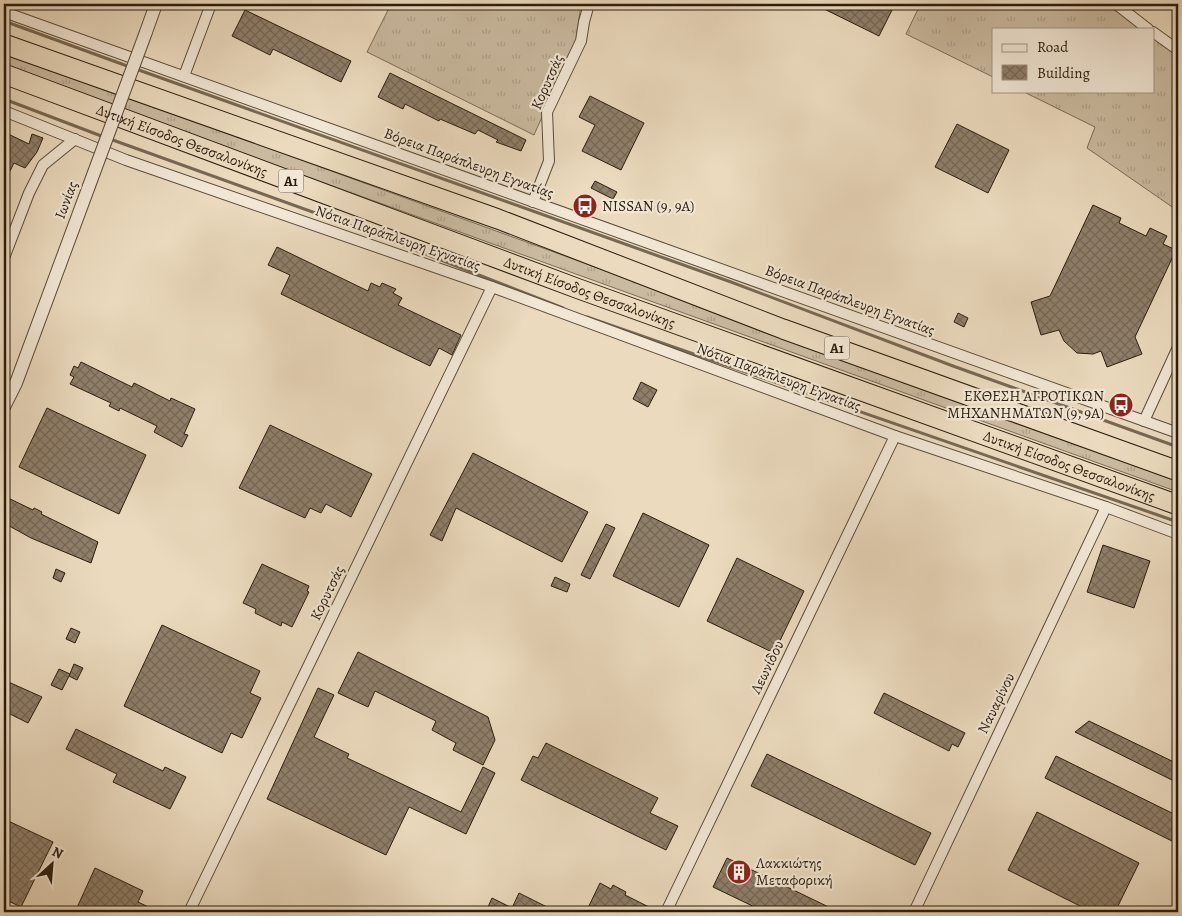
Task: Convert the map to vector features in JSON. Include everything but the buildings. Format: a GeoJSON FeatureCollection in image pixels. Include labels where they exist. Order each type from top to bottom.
{"type":"FeatureCollection","features":[{"type":"Feature","properties":{"kind":"highway","name":"Δυτική Είσοδος Θεσσαλονίκης"},"geometry":{"type":"LineString","coordinates":[[4,44],[498,219],[783,329],[1178,471]]}},
{"type":"Feature","properties":{"kind":"highway","name":"Δυτική Είσοδος Θεσσαλονίκης"},"geometry":{"type":"LineString","coordinates":[[4,74],[588,292],[1178,505]]}},
{"type":"Feature","properties":{"kind":"street","name":"Ιωνίας"},"geometry":{"type":"LineString","coordinates":[[4,407],[16,383],[156,4]]}},
{"type":"Feature","properties":{"kind":"street"},"geometry":{"type":"LineString","coordinates":[[184,76],[211,4]]}},
{"type":"Feature","properties":{"kind":"street","name":"Κορυτσάς"},"geometry":{"type":"LineString","coordinates":[[533,202],[549,161],[547,112],[581,42],[589,4]]}},
{"type":"Feature","properties":{"kind":"street"},"geometry":{"type":"LineString","coordinates":[[1116,4],[1147,28]]}},
{"type":"Feature","properties":{"kind":"street","name":"Βόρεια Παράπλευρη Εγνατίας"},"geometry":{"type":"LineString","coordinates":[[4,12],[1178,433]]}},
{"type":"Feature","properties":{"kind":"street"},"geometry":{"type":"LineString","coordinates":[[1154,33],[1178,50]]}},
{"type":"Feature","properties":{"kind":"street","name":"Νότια Παράπλευρη Εγνατίας"},"geometry":{"type":"LineString","coordinates":[[4,112],[126,160],[492,287],[896,436],[1106,507],[1178,534]]}},
{"type":"Feature","properties":{"kind":"street"},"geometry":{"type":"LineString","coordinates":[[4,258],[41,169],[49,158],[75,139]]}},
{"type":"Feature","properties":{"kind":"street","name":"Κορυτσάς"},"geometry":{"type":"LineString","coordinates":[[189,912],[492,287]]}},
{"type":"Feature","properties":{"kind":"street"},"geometry":{"type":"LineString","coordinates":[[1144,421],[1178,347]]}},
{"type":"Feature","properties":{"kind":"street","name":"Λεωνίδου"},"geometry":{"type":"LineString","coordinates":[[666,912],[896,436]]}},
{"type":"Feature","properties":{"kind":"street","name":"Ναυαρίνου"},"geometry":{"type":"LineString","coordinates":[[914,912],[1106,507]]}},
{"type":"Feature","properties":{"kind":"green space"},"geometry":{"type":"Polygon","coordinates":[[[391,4],[581,4],[576,41],[534,135],[367,52],[391,4]]]}},
{"type":"Feature","properties":{"kind":"green space"},"geometry":{"type":"Polygon","coordinates":[[[917,4],[1111,4],[1142,28],[992,28],[992,77],[906,34],[920,5],[917,4]]]}},
{"type":"Feature","properties":{"kind":"green space"},"geometry":{"type":"Polygon","coordinates":[[[1154,38],[1178,56],[1178,211],[1087,148],[1095,127],[1024,92],[1154,92],[1154,38]]]}},
{"type":"Feature","properties":{"kind":"green space"},"geometry":{"type":"Polygon","coordinates":[[[4,52],[1178,479],[1178,492],[4,67],[4,52]]]}},
{"type":"Feature","properties":{"kind":"waterway"},"geometry":{"type":"LineString","coordinates":[[4,21],[130,67]]}},
{"type":"Feature","properties":{"kind":"waterway"},"geometry":{"type":"LineString","coordinates":[[136,69],[731,282],[953,366],[1178,447]]}},
{"type":"Feature","properties":{"kind":"waterway"},"geometry":{"type":"LineString","coordinates":[[4,99],[104,137]]}},
{"type":"Feature","properties":{"kind":"waterway"},"geometry":{"type":"LineString","coordinates":[[110,139],[382,237],[563,308]]}},
{"type":"Feature","properties":{"kind":"waterway"},"geometry":{"type":"LineString","coordinates":[[587,317],[1178,522]]}},
{"type":"Feature","properties":{"kind":"place","name":"NISSAN (9, 9Α)"},"geometry":{"type":"Point","coordinates":[585,206]}},
{"type":"Feature","properties":{"kind":"place","name":"ΕΚΘΕΣΗ ΑΓΡΟΤΙΚΩΝ ΜΗΧΑΝΗΜΑΤΩΝ (9, 9Α)"},"geometry":{"type":"Point","coordinates":[1121,405]}},
{"type":"Feature","properties":{"kind":"place","name":"Λακκιώτης Μεταφορική"},"geometry":{"type":"Point","coordinates":[739,872]}}]}
